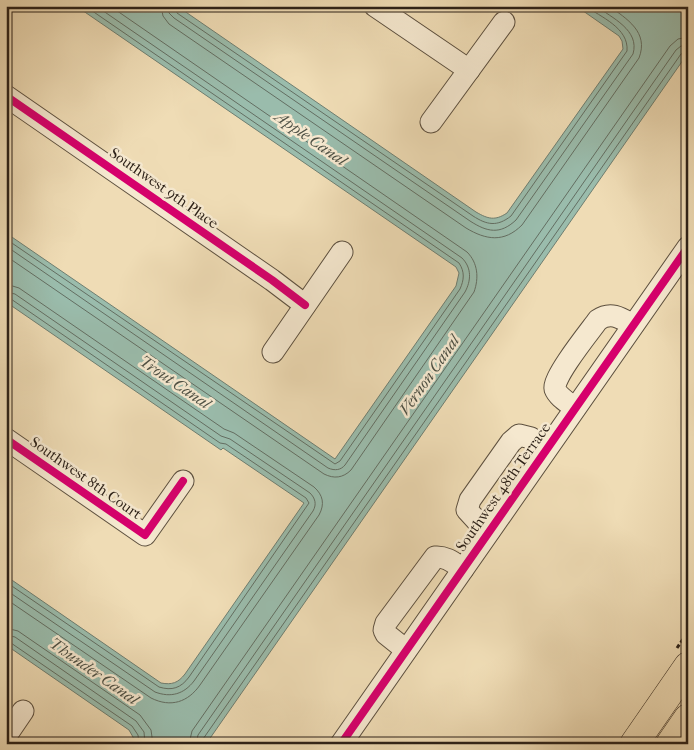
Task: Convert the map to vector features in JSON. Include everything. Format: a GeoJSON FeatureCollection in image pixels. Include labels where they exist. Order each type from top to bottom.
{"type":"FeatureCollection","features":[{"type":"Feature","properties":{"kind":"main road"},"geometry":{"type":"LineString","coordinates":[[634,744],[688,666]]}},
{"type":"Feature","properties":{"kind":"main road"},"geometry":{"type":"LineString","coordinates":[[670,744],[688,718]]}},
{"type":"Feature","properties":{"kind":"street"},"geometry":{"type":"LineString","coordinates":[[375,6],[469,70]]}},
{"type":"Feature","properties":{"kind":"street"},"geometry":{"type":"LineString","coordinates":[[431,122],[504,22]]}},
{"type":"Feature","properties":{"kind":"street","name":"Southwest 9th Place"},"geometry":{"type":"LineString","coordinates":[[6,96],[306,305]]}},
{"type":"Feature","properties":{"kind":"street","name":"Southwest 48th Terrace"},"geometry":{"type":"LineString","coordinates":[[341,744],[688,246]]}},
{"type":"Feature","properties":{"kind":"street"},"geometry":{"type":"LineString","coordinates":[[273,352],[342,252]]}},
{"type":"Feature","properties":{"kind":"street"},"geometry":{"type":"LineString","coordinates":[[575,408],[559,395],[556,389],[555,384],[561,371],[598,320],[604,316],[617,316],[633,325]]}},
{"type":"Feature","properties":{"kind":"street"},"geometry":{"type":"LineString","coordinates":[[490,530],[470,515],[468,505],[501,456],[511,442],[519,435],[531,438],[546,449]]}},
{"type":"Feature","properties":{"kind":"street","name":"Southwest 8th Court"},"geometry":{"type":"LineString","coordinates":[[6,439],[145,535],[183,481]]}},
{"type":"Feature","properties":{"kind":"street"},"geometry":{"type":"LineString","coordinates":[[406,650],[386,634],[384,630],[386,623],[435,557],[441,556],[448,559],[463,569]]}},
{"type":"Feature","properties":{"kind":"street"},"geometry":{"type":"LineString","coordinates":[[6,736],[23,711]]}},
{"type":"Feature","properties":{"kind":"water"},"geometry":{"type":"Polygon","coordinates":[[[76,6],[177,6],[476,212],[492,218],[507,213],[623,49],[619,36],[576,6],[688,6],[688,53],[206,744],[134,744],[129,730],[6,645],[6,576],[161,683],[168,684],[177,681],[185,674],[304,503],[223,448],[221,450],[6,302],[6,233],[335,459],[456,286],[459,273],[456,267],[76,6]]]}},
{"type":"Feature","properties":{"kind":"cycle path"},"geometry":{"type":"LineString","coordinates":[[6,96],[272,280],[305,305]]}},
{"type":"Feature","properties":{"kind":"cycle path"},"geometry":{"type":"LineString","coordinates":[[341,744],[688,247]]}},
{"type":"Feature","properties":{"kind":"cycle path"},"geometry":{"type":"LineString","coordinates":[[6,439],[145,535],[183,481]]}},
{"type":"Feature","properties":{"kind":"water label","name":"Apple Canal"},"geometry":{"type":"Point","coordinates":[311,138]}},
{"type":"Feature","properties":{"kind":"water label","name":"Vernon Canal"},"geometry":{"type":"Point","coordinates":[429,375]}},
{"type":"Feature","properties":{"kind":"water label","name":"Trout Canal"},"geometry":{"type":"Point","coordinates":[175,382]}},
{"type":"Feature","properties":{"kind":"water label","name":"Thunder Canal"},"geometry":{"type":"Point","coordinates":[94,671]}}]}
